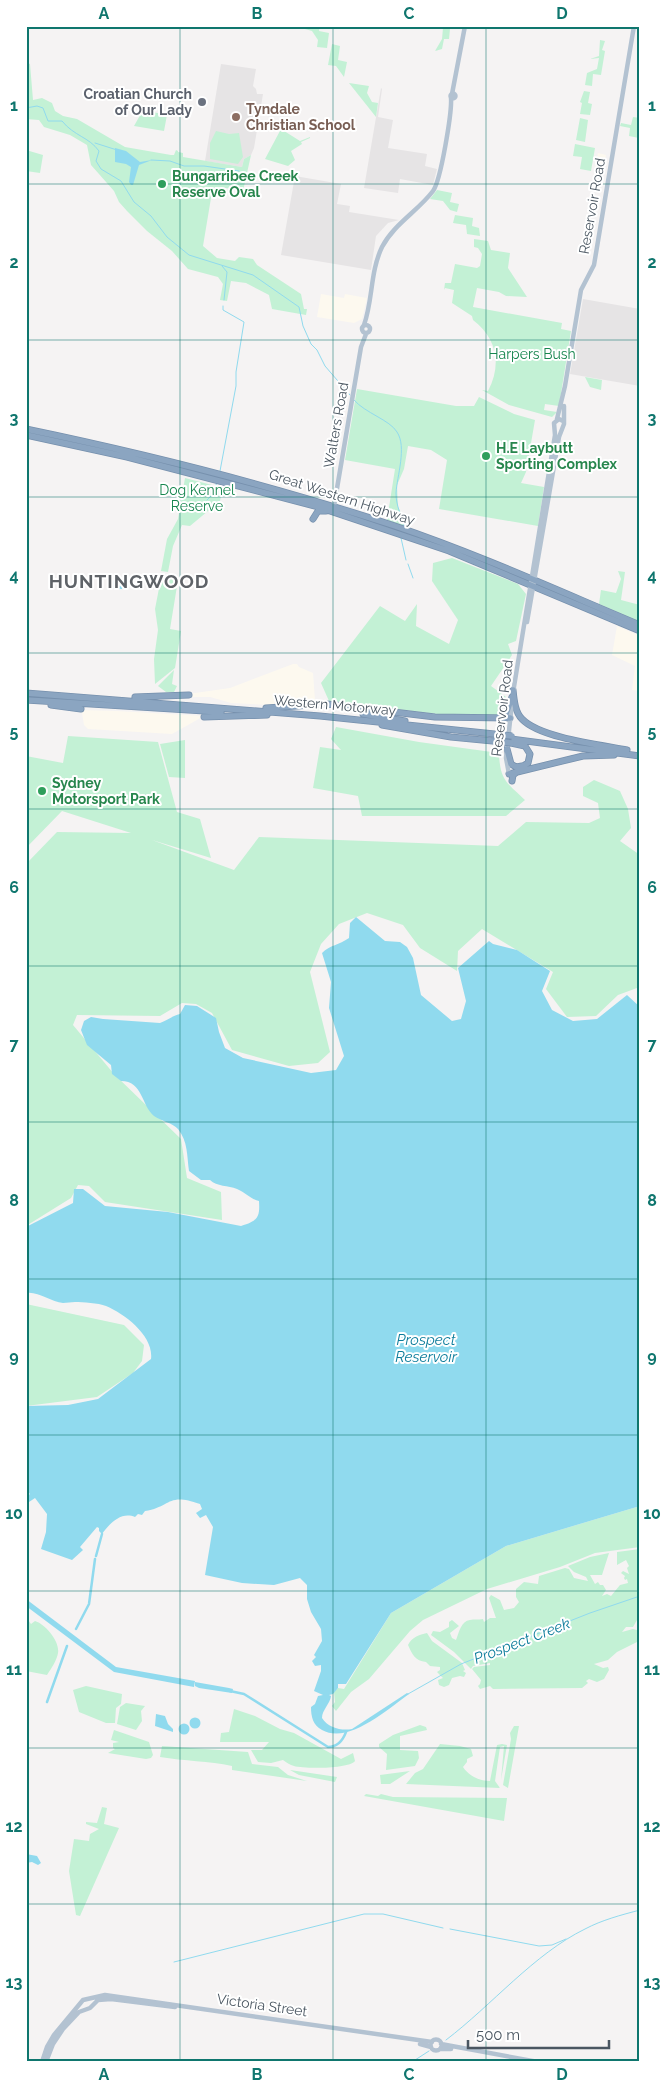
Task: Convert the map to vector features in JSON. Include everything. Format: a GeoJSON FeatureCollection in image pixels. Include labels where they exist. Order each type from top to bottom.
{"type":"FeatureCollection","features":[{"type":"Feature","properties":{"kind":"highway","name":"Great Western Highway"},"geometry":{"type":"LineString","coordinates":[[26,429],[282,490],[334,506],[437,541],[509,570],[547,592],[640,631]]}},
{"type":"Feature","properties":{"kind":"highway","name":"Great Western Highway"},"geometry":{"type":"LineString","coordinates":[[26,435],[111,450],[270,493],[364,522],[449,551],[515,578],[578,599],[640,625]]}},
{"type":"Feature","properties":{"kind":"highway"},"geometry":{"type":"LineString","coordinates":[[313,519],[317,512],[321,510],[364,522]]}},
{"type":"Feature","properties":{"kind":"highway"},"geometry":{"type":"LineString","coordinates":[[494,719],[508,711],[513,690]]}},
{"type":"Feature","properties":{"kind":"highway"},"geometry":{"type":"LineString","coordinates":[[513,690],[519,715],[533,726],[556,735],[629,752]]}},
{"type":"Feature","properties":{"kind":"highway","name":"Western Motorway"},"geometry":{"type":"LineString","coordinates":[[26,693],[106,698],[472,731],[503,738],[510,742],[640,754]]}},
{"type":"Feature","properties":{"kind":"highway"},"geometry":{"type":"LineString","coordinates":[[106,698],[108,696],[188,695]]}},
{"type":"Feature","properties":{"kind":"highway"},"geometry":{"type":"LineString","coordinates":[[26,701],[81,709]]}},
{"type":"Feature","properties":{"kind":"highway","name":"Western Motorway"},"geometry":{"type":"LineString","coordinates":[[26,701],[267,716],[503,738]]}},
{"type":"Feature","properties":{"kind":"highway"},"geometry":{"type":"LineString","coordinates":[[220,708],[285,708],[327,704],[435,717],[510,718]]}},
{"type":"Feature","properties":{"kind":"highway"},"geometry":{"type":"LineString","coordinates":[[363,714],[472,731]]}},
{"type":"Feature","properties":{"kind":"highway"},"geometry":{"type":"LineString","coordinates":[[204,717],[267,716]]}},
{"type":"Feature","properties":{"kind":"highway"},"geometry":{"type":"LineString","coordinates":[[508,773],[527,765],[531,756],[529,750],[522,745],[510,742],[508,759],[513,765],[518,767],[527,765]]}},
{"type":"Feature","properties":{"kind":"highway"},"geometry":{"type":"LineString","coordinates":[[508,773],[583,756],[629,752]]}},
{"type":"Feature","properties":{"kind":"highway"},"geometry":{"type":"LineString","coordinates":[[512,781],[513,775],[517,772]]}},
{"type":"Feature","properties":{"kind":"main road","name":"Walters Road"},"geometry":{"type":"LineString","coordinates":[[334,506],[361,347],[365,333],[369,330],[366,325],[375,266],[384,243],[393,231],[436,187],[465,26]]}},
{"type":"Feature","properties":{"kind":"main road","name":"Reservoir Road"},"geometry":{"type":"LineString","coordinates":[[521,645],[532,593],[532,571],[556,426],[554,423],[557,419],[565,386],[581,290],[594,265],[634,26]]}},
{"type":"Feature","properties":{"kind":"main road","name":"Reservoir Road"},"geometry":{"type":"LineString","coordinates":[[508,773],[506,763],[510,742],[513,690],[528,598],[559,437],[564,421],[565,386]]}},
{"type":"Feature","properties":{"kind":"main road"},"geometry":{"type":"LineString","coordinates":[[557,419],[564,421]]}},
{"type":"Feature","properties":{"kind":"main road"},"geometry":{"type":"LineString","coordinates":[[556,426],[562,427]]}},
{"type":"Feature","properties":{"kind":"main road"},"geometry":{"type":"LineString","coordinates":[[509,570],[526,574],[532,571]]}},
{"type":"Feature","properties":{"kind":"main road"},"geometry":{"type":"LineString","coordinates":[[515,578],[524,587],[528,598]]}},
{"type":"Feature","properties":{"kind":"main road"},"geometry":{"type":"LineString","coordinates":[[532,593],[537,591],[547,592]]}},
{"type":"Feature","properties":{"kind":"main road","name":"Victoria Street"},"geometry":{"type":"LineString","coordinates":[[88,1998],[112,1995],[431,2045]]}},
{"type":"Feature","properties":{"kind":"main road"},"geometry":{"type":"LineString","coordinates":[[42,2062],[47,2047],[54,2035],[82,2001],[88,1998],[92,2000],[92,2005],[79,2012],[62,2029],[53,2044],[46,2062]]}},
{"type":"Feature","properties":{"kind":"main road","name":"Victoria Street"},"geometry":{"type":"LineString","coordinates":[[92,2005],[98,2000],[107,1999],[159,2005],[431,2045]]}},
{"type":"Feature","properties":{"kind":"main road"},"geometry":{"type":"LineString","coordinates":[[82,2001],[83,2006],[86,2008]]}},
{"type":"Feature","properties":{"kind":"main road"},"geometry":{"type":"LineString","coordinates":[[437,2040],[440,2046],[435,2051],[431,2045],[437,2040]]}},
{"type":"Feature","properties":{"kind":"main road"},"geometry":{"type":"LineString","coordinates":[[440,2046],[524,2062]]}},
{"type":"Feature","properties":{"kind":"main road"},"geometry":{"type":"LineString","coordinates":[[440,2046],[538,2062]]}},
{"type":"Feature","properties":{"kind":"shaded area","name":"Tyndale Christian School"},"geometry":{"type":"Polygon","coordinates":[[[221,64],[256,69],[253,86],[257,94],[263,94],[254,148],[251,155],[244,159],[242,167],[205,161],[221,64]]]}},
{"type":"Feature","properties":{"kind":"shaded area"},"geometry":{"type":"Polygon","coordinates":[[[381,88],[378,117],[393,120],[388,148],[427,154],[425,166],[437,169],[433,185],[400,179],[398,193],[364,188],[381,88]]]}},
{"type":"Feature","properties":{"kind":"shaded area"},"geometry":{"type":"Polygon","coordinates":[[[598,153],[606,155],[603,168],[595,167],[598,153]]]}},
{"type":"Feature","properties":{"kind":"shaded area"},"geometry":{"type":"Polygon","coordinates":[[[295,176],[341,184],[337,204],[350,206],[349,212],[399,220],[388,223],[376,236],[371,270],[281,255],[295,176]]]}},
{"type":"Feature","properties":{"kind":"shaded area"},"geometry":{"type":"Polygon","coordinates":[[[321,294],[344,298],[345,294],[367,298],[362,319],[354,323],[317,317],[321,294]]]}},
{"type":"Feature","properties":{"kind":"shaded area"},"geometry":{"type":"Polygon","coordinates":[[[583,299],[640,309],[640,386],[570,374],[583,299]]]}},
{"type":"Feature","properties":{"kind":"shaded area"},"geometry":{"type":"Polygon","coordinates":[[[617,626],[640,636],[640,691],[632,690],[635,666],[612,655],[617,626]]]}},
{"type":"Feature","properties":{"kind":"shaded area"},"geometry":{"type":"Polygon","coordinates":[[[297,664],[299,667],[313,673],[315,700],[269,705],[231,703],[210,697],[189,697],[188,694],[230,688],[297,664]]]}},
{"type":"Feature","properties":{"kind":"shaded area"},"geometry":{"type":"Polygon","coordinates":[[[79,710],[204,716],[172,734],[88,729],[84,725],[82,713],[79,710]]]}},
{"type":"Feature","properties":{"kind":"green space"},"geometry":{"type":"Polygon","coordinates":[[[305,26],[320,26],[319,31],[329,33],[327,48],[317,47],[318,40],[312,31],[305,29],[305,26]]]}},
{"type":"Feature","properties":{"kind":"green space"},"geometry":{"type":"Polygon","coordinates":[[[443,28],[450,29],[449,39],[444,39],[442,49],[435,51],[442,39],[443,28]]]}},
{"type":"Feature","properties":{"kind":"green space"},"geometry":{"type":"Polygon","coordinates":[[[600,40],[605,41],[602,50],[605,51],[601,75],[593,74],[592,86],[585,85],[587,73],[597,69],[599,58],[590,59],[599,56],[600,40]]]}},
{"type":"Feature","properties":{"kind":"green space"},"geometry":{"type":"Polygon","coordinates":[[[332,44],[340,46],[338,60],[347,62],[344,77],[336,66],[328,65],[332,44]]]}},
{"type":"Feature","properties":{"kind":"green space"},"geometry":{"type":"Polygon","coordinates":[[[26,62],[30,64],[33,100],[42,98],[52,103],[55,111],[63,116],[77,119],[125,147],[171,155],[174,155],[176,150],[183,153],[183,157],[242,167],[244,159],[251,155],[243,191],[220,187],[212,192],[203,246],[217,258],[235,261],[239,257],[253,259],[257,265],[301,294],[304,309],[307,309],[306,315],[272,309],[269,295],[246,283],[231,281],[227,301],[220,300],[223,284],[218,277],[188,269],[172,251],[147,231],[127,211],[119,202],[114,191],[91,165],[87,145],[70,135],[44,127],[39,120],[26,119],[26,62]]]}},
{"type":"Feature","properties":{"kind":"green space"},"geometry":{"type":"Polygon","coordinates":[[[349,83],[369,86],[367,93],[372,102],[378,103],[376,117],[349,83]]]}},
{"type":"Feature","properties":{"kind":"green space"},"geometry":{"type":"Polygon","coordinates":[[[584,91],[590,92],[588,103],[592,104],[590,115],[580,114],[582,103],[580,102],[584,91]]]}},
{"type":"Feature","properties":{"kind":"green space"},"geometry":{"type":"Polygon","coordinates":[[[143,110],[167,115],[164,131],[134,126],[143,110]]]}},
{"type":"Feature","properties":{"kind":"green space"},"geometry":{"type":"Polygon","coordinates":[[[633,117],[640,118],[639,138],[629,136],[630,128],[620,126],[621,123],[631,125],[633,117]]]}},
{"type":"Feature","properties":{"kind":"green space"},"geometry":{"type":"Polygon","coordinates":[[[580,118],[588,120],[585,142],[576,140],[580,118]]]}},
{"type":"Feature","properties":{"kind":"green space"},"geometry":{"type":"Polygon","coordinates":[[[281,129],[300,141],[310,137],[291,151],[295,160],[288,166],[265,159],[281,129]]]}},
{"type":"Feature","properties":{"kind":"green space"},"geometry":{"type":"Polygon","coordinates":[[[216,131],[229,134],[239,133],[243,157],[238,164],[210,159],[210,143],[216,131]]]}},
{"type":"Feature","properties":{"kind":"green space"},"geometry":{"type":"Polygon","coordinates":[[[575,144],[595,148],[591,171],[580,169],[582,157],[573,156],[575,144]]]}},
{"type":"Feature","properties":{"kind":"green space"},"geometry":{"type":"Polygon","coordinates":[[[26,150],[43,155],[40,173],[26,171],[26,150]]]}},
{"type":"Feature","properties":{"kind":"green space"},"geometry":{"type":"Polygon","coordinates":[[[437,190],[452,193],[450,202],[459,204],[457,212],[450,210],[443,201],[430,199],[437,190]]]}},
{"type":"Feature","properties":{"kind":"green space"},"geometry":{"type":"Polygon","coordinates":[[[455,215],[473,218],[472,226],[479,228],[480,236],[467,234],[466,225],[453,223],[455,215]]]}},
{"type":"Feature","properties":{"kind":"green space","name":"Harpers Bush"},"geometry":{"type":"Polygon","coordinates":[[[474,239],[488,241],[491,250],[510,253],[508,268],[527,297],[506,296],[499,292],[477,288],[473,307],[562,323],[561,329],[571,331],[559,406],[545,404],[544,410],[557,412],[552,417],[509,405],[482,390],[488,391],[495,371],[495,352],[492,344],[481,327],[473,320],[472,316],[452,303],[454,290],[445,288],[444,290],[445,283],[451,283],[455,264],[477,268],[480,266],[482,254],[478,248],[474,247],[474,239]]]}},
{"type":"Feature","properties":{"kind":"green space"},"geometry":{"type":"Polygon","coordinates":[[[585,377],[602,380],[601,390],[590,387],[585,377]]]}},
{"type":"Feature","properties":{"kind":"green space","name":"H.E Laybutt Sporting Complex"},"geometry":{"type":"Polygon","coordinates":[[[357,389],[456,406],[474,406],[479,397],[514,414],[535,420],[526,472],[521,483],[544,487],[538,526],[439,509],[447,460],[431,450],[408,446],[404,469],[397,485],[398,507],[404,518],[405,527],[387,520],[395,469],[345,460],[357,389]]]}},
{"type":"Feature","properties":{"kind":"green space","name":"Dog Kennel Reserve"},"geometry":{"type":"Polygon","coordinates":[[[185,478],[212,485],[216,489],[223,488],[220,501],[190,526],[182,525],[173,546],[168,572],[161,571],[167,539],[178,519],[185,478]]]}},
{"type":"Feature","properties":{"kind":"green space"},"geometry":{"type":"Polygon","coordinates":[[[452,558],[518,584],[526,594],[516,641],[508,644],[512,655],[491,686],[506,697],[501,714],[491,717],[454,716],[329,701],[321,683],[380,606],[405,621],[417,604],[416,626],[449,644],[458,620],[432,581],[433,563],[452,558]]]}},
{"type":"Feature","properties":{"kind":"green space"},"geometry":{"type":"Polygon","coordinates":[[[618,571],[625,572],[621,600],[640,605],[640,622],[599,604],[601,590],[616,593],[621,579],[618,571]]]}},
{"type":"Feature","properties":{"kind":"green space"},"geometry":{"type":"Polygon","coordinates":[[[161,578],[178,580],[170,629],[181,631],[175,668],[155,684],[154,659],[158,630],[155,609],[161,578]]]}},
{"type":"Feature","properties":{"kind":"green space"},"geometry":{"type":"Polygon","coordinates":[[[174,670],[172,684],[177,686],[174,692],[166,692],[158,686],[174,670]]]}},
{"type":"Feature","properties":{"kind":"green space"},"geometry":{"type":"Polygon","coordinates":[[[336,727],[419,742],[499,753],[501,769],[505,780],[525,800],[506,816],[362,816],[358,796],[313,788],[320,747],[341,750],[331,739],[336,727]]]}},
{"type":"Feature","properties":{"kind":"green space"},"geometry":{"type":"Polygon","coordinates":[[[68,736],[158,742],[177,812],[200,819],[211,858],[152,840],[234,870],[259,837],[498,846],[526,822],[589,823],[600,818],[598,803],[583,796],[583,787],[594,780],[620,791],[628,809],[631,828],[620,841],[640,855],[640,995],[637,988],[618,995],[596,1016],[567,1017],[546,989],[553,972],[482,929],[458,951],[457,971],[420,948],[403,925],[367,913],[339,924],[321,944],[310,972],[330,1052],[318,1063],[289,1066],[232,1050],[212,1013],[196,1004],[182,1003],[160,1016],[77,1015],[73,1025],[114,1074],[181,1139],[187,1178],[221,1192],[222,1220],[105,1202],[89,1186],[78,1185],[71,1198],[26,1226],[26,864],[57,832],[131,833],[62,811],[26,848],[26,756],[63,763],[68,736]]]}},
{"type":"Feature","properties":{"kind":"green space"},"geometry":{"type":"Polygon","coordinates":[[[185,740],[185,778],[169,777],[160,744],[185,740]]]}},
{"type":"Feature","properties":{"kind":"green space"},"geometry":{"type":"Polygon","coordinates":[[[26,1304],[124,1325],[144,1345],[142,1361],[133,1373],[97,1397],[26,1406],[26,1304]]]}},
{"type":"Feature","properties":{"kind":"green space"},"geometry":{"type":"Polygon","coordinates":[[[640,1506],[640,1547],[595,1553],[560,1567],[487,1589],[423,1620],[410,1631],[369,1679],[351,1692],[336,1711],[332,1706],[335,1702],[334,1692],[338,1688],[344,1689],[391,1613],[506,1546],[640,1506]]]}},
{"type":"Feature","properties":{"kind":"green space"},"geometry":{"type":"Polygon","coordinates":[[[640,1549],[640,1622],[637,1620],[633,1627],[626,1627],[622,1632],[633,1629],[640,1631],[640,1651],[637,1642],[617,1652],[608,1660],[594,1664],[603,1668],[608,1667],[609,1670],[604,1679],[597,1682],[589,1679],[586,1681],[588,1683],[582,1688],[493,1689],[490,1686],[480,1689],[478,1686],[481,1680],[472,1669],[474,1667],[490,1665],[490,1663],[473,1666],[471,1669],[454,1652],[431,1635],[433,1631],[440,1632],[449,1627],[449,1622],[452,1620],[459,1626],[450,1633],[452,1638],[456,1640],[464,1622],[483,1619],[484,1622],[490,1618],[496,1618],[489,1598],[491,1595],[500,1600],[504,1610],[514,1608],[519,1602],[516,1597],[516,1589],[524,1582],[538,1584],[539,1576],[565,1568],[569,1569],[574,1578],[588,1581],[586,1577],[574,1572],[568,1566],[590,1557],[609,1553],[602,1575],[590,1575],[595,1584],[598,1582],[606,1590],[602,1596],[607,1594],[611,1596],[620,1585],[628,1583],[627,1579],[625,1580],[624,1578],[625,1576],[621,1573],[623,1571],[629,1574],[627,1568],[629,1566],[626,1560],[617,1565],[617,1552],[640,1549]]]}},
{"type":"Feature","properties":{"kind":"green space"},"geometry":{"type":"Polygon","coordinates":[[[26,1617],[31,1624],[35,1621],[43,1626],[57,1643],[58,1653],[47,1675],[26,1671],[26,1617]]]}},
{"type":"Feature","properties":{"kind":"green space"},"geometry":{"type":"Polygon","coordinates":[[[427,1633],[432,1641],[462,1663],[465,1670],[463,1671],[466,1673],[464,1677],[452,1678],[449,1685],[444,1687],[439,1685],[438,1680],[443,1678],[437,1672],[440,1670],[440,1667],[430,1666],[414,1656],[408,1645],[414,1638],[427,1633]]]}},
{"type":"Feature","properties":{"kind":"green space"},"geometry":{"type":"Polygon","coordinates":[[[86,1686],[122,1694],[121,1704],[116,1708],[115,1723],[106,1723],[79,1712],[73,1690],[86,1686]]]}},
{"type":"Feature","properties":{"kind":"green space"},"geometry":{"type":"Polygon","coordinates":[[[126,1703],[145,1706],[141,1711],[142,1721],[136,1730],[117,1724],[120,1707],[126,1703]]]}},
{"type":"Feature","properties":{"kind":"green space"},"geometry":{"type":"Polygon","coordinates":[[[234,1709],[294,1733],[341,1759],[353,1753],[355,1761],[344,1766],[316,1768],[294,1766],[283,1760],[271,1763],[258,1762],[251,1750],[262,1750],[269,1742],[220,1742],[221,1733],[229,1732],[234,1709]]]}},
{"type":"Feature","properties":{"kind":"green space"},"geometry":{"type":"Polygon","coordinates":[[[420,1725],[426,1727],[427,1730],[400,1736],[400,1750],[418,1751],[419,1758],[415,1766],[386,1770],[387,1754],[379,1747],[379,1744],[393,1735],[420,1725]]]}},
{"type":"Feature","properties":{"kind":"green space"},"geometry":{"type":"Polygon","coordinates":[[[514,1726],[519,1726],[508,1788],[503,1785],[511,1739],[510,1733],[514,1726]]]}},
{"type":"Feature","properties":{"kind":"green space"},"geometry":{"type":"Polygon","coordinates":[[[114,1730],[149,1742],[153,1755],[151,1758],[146,1759],[108,1753],[115,1749],[113,1748],[113,1743],[119,1742],[111,1740],[114,1730]]]}},
{"type":"Feature","properties":{"kind":"green space"},"geometry":{"type":"Polygon","coordinates":[[[440,1744],[471,1749],[473,1756],[467,1759],[463,1767],[475,1777],[490,1781],[497,1745],[507,1745],[501,1780],[504,1746],[500,1747],[495,1781],[500,1788],[406,1784],[415,1773],[423,1769],[440,1744]]]}},
{"type":"Feature","properties":{"kind":"green space"},"geometry":{"type":"Polygon","coordinates":[[[162,1746],[248,1752],[252,1764],[278,1767],[288,1775],[307,1781],[232,1770],[232,1766],[223,1764],[160,1757],[162,1746]]]}},
{"type":"Feature","properties":{"kind":"green space"},"geometry":{"type":"Polygon","coordinates":[[[290,1770],[337,1777],[335,1782],[299,1775],[290,1770]]]}},
{"type":"Feature","properties":{"kind":"green space"},"geometry":{"type":"Polygon","coordinates":[[[410,1771],[390,1784],[381,1784],[380,1775],[410,1771]]]}},
{"type":"Feature","properties":{"kind":"green space"},"geometry":{"type":"Polygon","coordinates":[[[366,1794],[378,1796],[381,1794],[393,1797],[507,1798],[504,1821],[364,1796],[366,1794]]]}},
{"type":"Feature","properties":{"kind":"green space"},"geometry":{"type":"Polygon","coordinates":[[[102,1807],[107,1808],[104,1824],[119,1828],[80,1916],[76,1915],[69,1871],[74,1839],[89,1841],[90,1834],[99,1829],[86,1824],[86,1822],[97,1823],[102,1807]]]}},
{"type":"Feature","properties":{"kind":"water"},"geometry":{"type":"Polygon","coordinates":[[[115,148],[126,151],[140,162],[152,160],[139,165],[133,185],[129,182],[131,167],[115,162],[115,148]]]}},
{"type":"Feature","properties":{"kind":"water"},"geometry":{"type":"Polygon","coordinates":[[[117,578],[124,583],[122,589],[110,588],[111,582],[117,578]]]}},
{"type":"Feature","properties":{"kind":"water","name":"Prospect Reservoir"},"geometry":{"type":"Polygon","coordinates":[[[356,917],[385,941],[400,942],[407,947],[413,958],[421,995],[452,1021],[461,1019],[466,1001],[458,968],[489,941],[493,944],[517,950],[550,971],[542,991],[552,1010],[573,1021],[597,1019],[627,995],[640,1007],[640,1506],[506,1546],[391,1613],[346,1684],[338,1684],[338,1688],[333,1694],[329,1695],[331,1696],[322,1718],[336,1728],[352,1729],[407,1693],[409,1694],[367,1723],[344,1733],[332,1733],[319,1728],[311,1714],[311,1707],[315,1704],[318,1696],[323,1695],[314,1691],[321,1671],[321,1665],[315,1666],[312,1661],[316,1657],[314,1655],[322,1641],[321,1629],[311,1612],[307,1599],[307,1585],[300,1578],[274,1585],[242,1583],[205,1575],[213,1527],[206,1515],[200,1518],[196,1513],[202,1509],[200,1504],[181,1499],[170,1501],[160,1507],[145,1511],[142,1515],[120,1517],[108,1526],[102,1534],[97,1527],[80,1547],[83,1550],[72,1560],[41,1549],[46,1532],[47,1514],[35,1498],[26,1504],[26,1497],[30,1494],[26,1490],[26,1406],[68,1405],[98,1399],[151,1359],[151,1350],[148,1342],[137,1327],[121,1314],[106,1306],[86,1302],[63,1303],[26,1293],[26,1227],[73,1203],[74,1189],[83,1189],[105,1206],[168,1212],[241,1226],[257,1218],[259,1201],[237,1189],[216,1184],[210,1180],[201,1180],[189,1171],[185,1144],[178,1129],[154,1116],[134,1085],[121,1081],[112,1074],[111,1065],[87,1045],[81,1030],[84,1021],[91,1017],[160,1023],[180,1014],[185,1005],[197,1006],[216,1018],[225,1048],[243,1058],[311,1073],[336,1070],[344,1056],[329,1008],[331,982],[322,953],[349,938],[350,923],[356,917]]]}},
{"type":"Feature","properties":{"kind":"water"},"geometry":{"type":"Polygon","coordinates":[[[26,1599],[116,1667],[195,1681],[194,1687],[114,1672],[26,1606],[26,1599]]]}},
{"type":"Feature","properties":{"kind":"water"},"geometry":{"type":"Polygon","coordinates":[[[195,1682],[233,1689],[232,1693],[199,1688],[195,1686],[195,1682]]]}},
{"type":"Feature","properties":{"kind":"water"},"geometry":{"type":"Polygon","coordinates":[[[156,1714],[165,1716],[173,1732],[155,1726],[156,1714]]]}},
{"type":"Feature","properties":{"kind":"water"},"geometry":{"type":"Polygon","coordinates":[[[195,1717],[201,1723],[195,1729],[189,1723],[195,1717]]]}},
{"type":"Feature","properties":{"kind":"water"},"geometry":{"type":"Polygon","coordinates":[[[184,1723],[190,1729],[184,1735],[178,1729],[184,1723]]]}},
{"type":"Feature","properties":{"kind":"water"},"geometry":{"type":"Polygon","coordinates":[[[26,1854],[37,1856],[41,1863],[38,1865],[32,1862],[26,1863],[26,1854]]]}},
{"type":"Feature","properties":{"kind":"waterway"},"geometry":{"type":"LineString","coordinates":[[26,108],[37,106],[43,108],[48,121],[62,121],[71,130],[95,146],[99,151],[96,161],[101,169],[121,181],[134,202],[151,216],[167,237],[189,255],[253,275],[299,307],[303,326],[311,344],[317,350],[325,366],[350,395]]}},
{"type":"Feature","properties":{"kind":"waterway"},"geometry":{"type":"LineString","coordinates":[[95,143],[117,150]]}},
{"type":"Feature","properties":{"kind":"waterway"},"geometry":{"type":"LineString","coordinates":[[151,160],[170,161],[184,166],[204,166],[239,171]]}},
{"type":"Feature","properties":{"kind":"waterway"},"geometry":{"type":"LineString","coordinates":[[222,266],[227,272],[224,300]]}},
{"type":"Feature","properties":{"kind":"waterway"},"geometry":{"type":"LineString","coordinates":[[220,471],[236,386],[236,372],[244,322],[223,310],[223,306]]}},
{"type":"Feature","properties":{"kind":"waterway"},"geometry":{"type":"LineString","coordinates":[[354,400],[364,409],[394,428],[400,438],[401,462],[396,498],[404,526]]}},
{"type":"Feature","properties":{"kind":"waterway"},"geometry":{"type":"LineString","coordinates":[[215,488],[217,482]]}},
{"type":"Feature","properties":{"kind":"waterway"},"geometry":{"type":"LineString","coordinates":[[207,500],[214,493]]}},
{"type":"Feature","properties":{"kind":"waterway"},"geometry":{"type":"LineString","coordinates":[[401,538],[406,560]]}},
{"type":"Feature","properties":{"kind":"waterway"},"geometry":{"type":"LineString","coordinates":[[408,564],[413,578]]}},
{"type":"Feature","properties":{"kind":"waterway"},"geometry":{"type":"LineString","coordinates":[[96,1556],[102,1534]]}},
{"type":"Feature","properties":{"kind":"waterway"},"geometry":{"type":"LineString","coordinates":[[76,1629],[89,1604],[95,1559]]}},
{"type":"Feature","properties":{"kind":"waterway","name":"Prospect Creek"},"geometry":{"type":"LineString","coordinates":[[408,1694],[461,1664],[590,1613],[640,1596]]}},
{"type":"Feature","properties":{"kind":"waterway"},"geometry":{"type":"LineString","coordinates":[[47,1702],[67,1646]]}},
{"type":"Feature","properties":{"kind":"waterway"},"geometry":{"type":"LineString","coordinates":[[230,1691],[244,1694],[328,1747],[335,1746],[340,1742],[346,1732]]}},
{"type":"Feature","properties":{"kind":"waterway"},"geometry":{"type":"LineString","coordinates":[[446,2040],[548,1952],[598,1923],[640,1910]]}},
{"type":"Feature","properties":{"kind":"waterway"},"geometry":{"type":"LineString","coordinates":[[174,1962],[364,1914],[383,1914],[443,1928]]}},
{"type":"Feature","properties":{"kind":"waterway"},"geometry":{"type":"LineString","coordinates":[[450,1929],[539,1946],[552,1945],[566,1939]]}},
{"type":"Feature","properties":{"kind":"waterway"},"geometry":{"type":"LineString","coordinates":[[412,2062],[429,2051]]}},
{"type":"Feature","properties":{"kind":"place","name":"Croatian Church of Our Lady"},"geometry":{"type":"Point","coordinates":[202,102]}},
{"type":"Feature","properties":{"kind":"place","name":"Tyndale Christian School"},"geometry":{"type":"Point","coordinates":[236,117]}},
{"type":"Feature","properties":{"kind":"place","name":"Bungarribee Creek Reserve Oval"},"geometry":{"type":"Point","coordinates":[162,184]}},
{"type":"Feature","properties":{"kind":"place","name":"H.E Laybutt Sporting Complex"},"geometry":{"type":"Point","coordinates":[486,456]}},
{"type":"Feature","properties":{"kind":"place","name":"Sydney Motorsport Park"},"geometry":{"type":"Point","coordinates":[42,791]}},
{"type":"Feature","properties":{"kind":"district","name":"HUNTINGWOOD"},"geometry":{"type":"Point","coordinates":[129,581]}}]}
